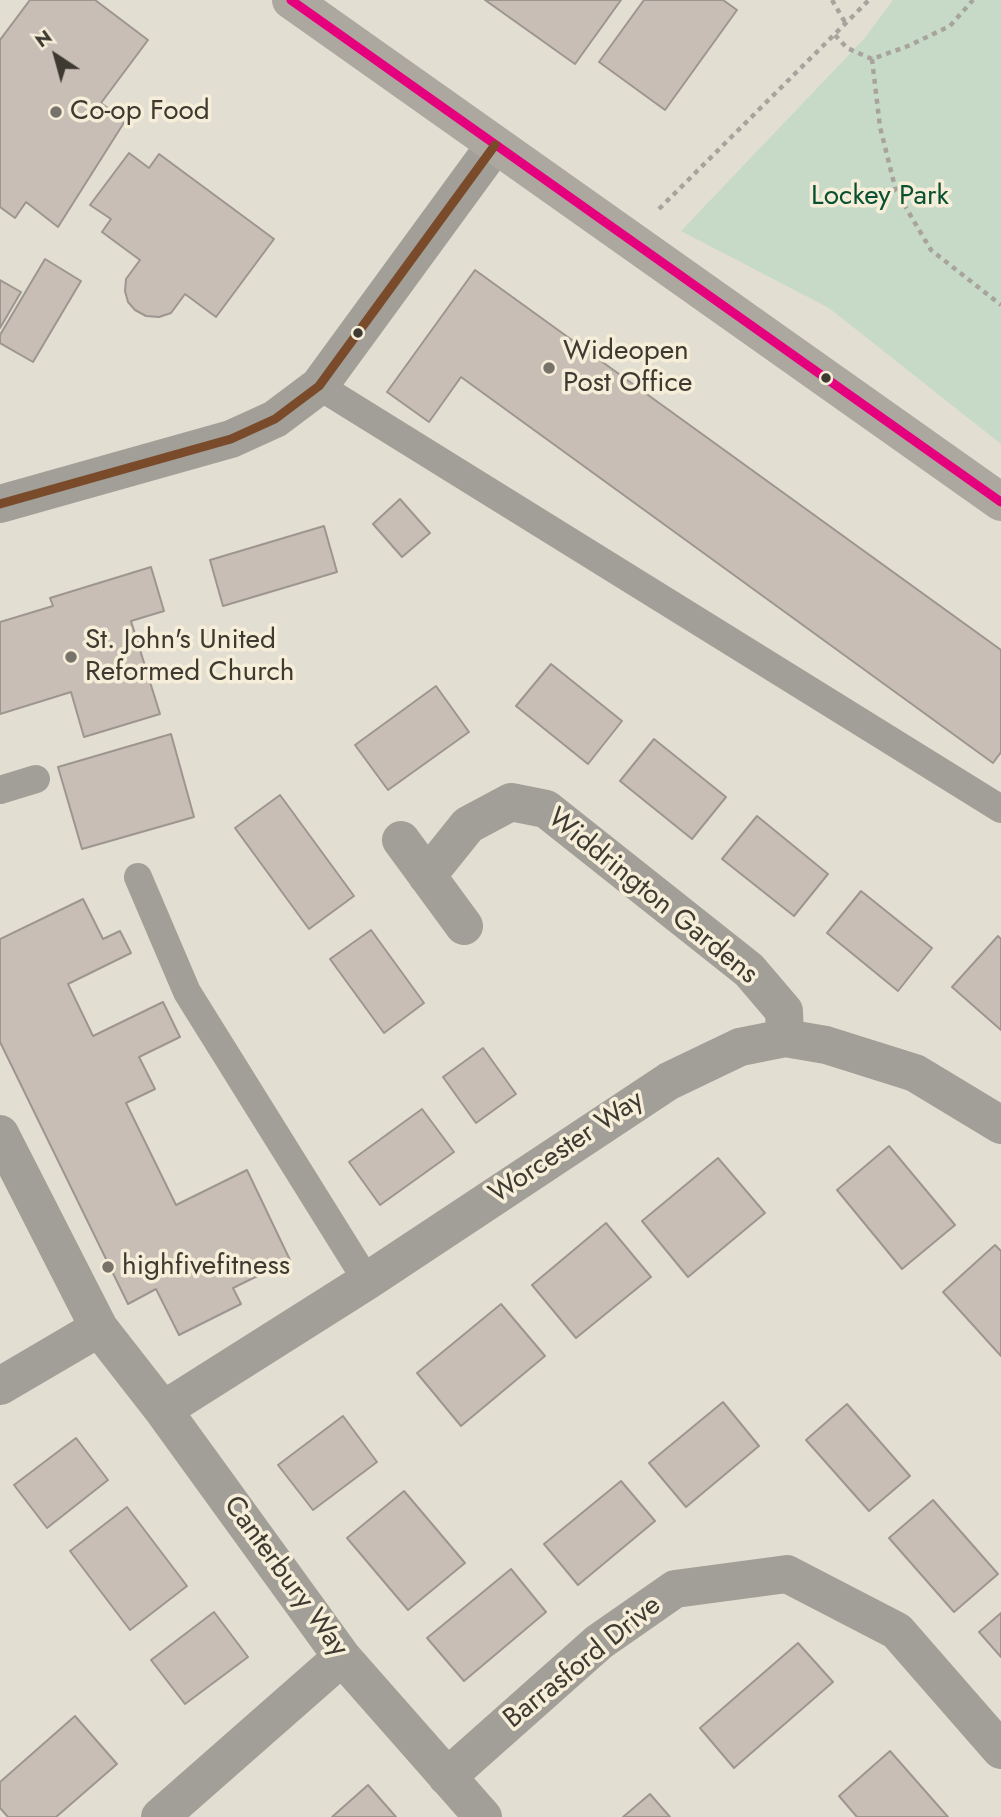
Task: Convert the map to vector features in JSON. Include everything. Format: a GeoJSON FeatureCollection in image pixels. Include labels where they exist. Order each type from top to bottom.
{"type":"FeatureCollection","features":[{"type":"Feature","properties":{"kind":"main road"},"geometry":{"type":"LineString","coordinates":[[291,0],[1001,502]]}},
{"type":"Feature","properties":{"kind":"street"},"geometry":{"type":"LineString","coordinates":[[0,503],[231,439],[275,419],[319,386],[495,145]]}},
{"type":"Feature","properties":{"kind":"street","name":"Widdrington Gardens"},"geometry":{"type":"LineString","coordinates":[[427,876],[468,825],[511,802],[546,809],[750,970],[784,1011],[785,1038]]}},
{"type":"Feature","properties":{"kind":"street"},"geometry":{"type":"LineString","coordinates":[[401,840],[464,926]]}},
{"type":"Feature","properties":{"kind":"street","name":"Worcester Way"},"geometry":{"type":"LineString","coordinates":[[163,1410],[367,1281],[668,1081],[740,1047],[785,1038],[826,1045],[915,1073],[1001,1125]]}},
{"type":"Feature","properties":{"kind":"street","name":"Canterbury Way"},"geometry":{"type":"LineString","coordinates":[[0,1134],[99,1328],[163,1410],[342,1657],[483,1817]]}},
{"type":"Feature","properties":{"kind":"street"},"geometry":{"type":"LineString","coordinates":[[0,1386],[99,1328]]}},
{"type":"Feature","properties":{"kind":"street","name":"Barrasford Drive"},"geometry":{"type":"LineString","coordinates":[[447,1777],[599,1642],[675,1589],[787,1574],[897,1631],[1001,1750]]}},
{"type":"Feature","properties":{"kind":"street"},"geometry":{"type":"LineString","coordinates":[[160,1817],[342,1657]]}},
{"type":"Feature","properties":{"kind":"lane"},"geometry":{"type":"LineString","coordinates":[[319,386],[1001,809]]}},
{"type":"Feature","properties":{"kind":"lane"},"geometry":{"type":"LineString","coordinates":[[0,790],[36,779]]}},
{"type":"Feature","properties":{"kind":"lane"},"geometry":{"type":"LineString","coordinates":[[138,877],[187,992],[367,1281]]}},
{"type":"Feature","properties":{"kind":"path"},"geometry":{"type":"LineString","coordinates":[[832,0],[846,24]]}},
{"type":"Feature","properties":{"kind":"path"},"geometry":{"type":"LineString","coordinates":[[628,239],[869,0]]}},
{"type":"Feature","properties":{"kind":"path"},"geometry":{"type":"LineString","coordinates":[[835,35],[847,48],[872,59],[950,26],[973,0]]}},
{"type":"Feature","properties":{"kind":"path"},"geometry":{"type":"LineString","coordinates":[[872,59],[880,127],[896,191],[931,250],[1001,305]]}},
{"type":"Feature","properties":{"kind":"green space","name":"Lockey Park"},"geometry":{"type":"Polygon","coordinates":[[[893,0],[1001,0],[1001,444],[829,308],[681,231],[864,39],[893,0]]]}},
{"type":"Feature","properties":{"kind":"building","name":"Co-op Food"},"geometry":{"type":"Polygon","coordinates":[[[30,0],[95,0],[148,40],[101,103],[125,121],[58,227],[26,202],[15,218],[0,207],[0,40],[30,0]]]}},
{"type":"Feature","properties":{"kind":"building"},"geometry":{"type":"Polygon","coordinates":[[[485,0],[621,0],[575,64],[485,0]]]}},
{"type":"Feature","properties":{"kind":"building"},"geometry":{"type":"Polygon","coordinates":[[[644,0],[723,0],[737,10],[665,110],[599,62],[644,0]]]}},
{"type":"Feature","properties":{"kind":"building"},"geometry":{"type":"Polygon","coordinates":[[[129,153],[149,168],[159,154],[274,239],[216,317],[185,294],[171,313],[159,317],[146,316],[128,302],[126,279],[140,260],[102,232],[111,219],[90,205],[129,153]]]}},
{"type":"Feature","properties":{"kind":"building"},"geometry":{"type":"Polygon","coordinates":[[[45,259],[81,281],[33,362],[0,343],[0,335],[45,259]]]}},
{"type":"Feature","properties":{"kind":"building"},"geometry":{"type":"Polygon","coordinates":[[[475,270],[1001,650],[1001,752],[993,763],[461,377],[429,422],[387,392],[475,270]]]}},
{"type":"Feature","properties":{"kind":"building"},"geometry":{"type":"Polygon","coordinates":[[[0,280],[21,292],[0,328],[0,280]]]}},
{"type":"Feature","properties":{"kind":"building"},"geometry":{"type":"Polygon","coordinates":[[[400,499],[430,533],[402,557],[373,524],[400,499]]]}},
{"type":"Feature","properties":{"kind":"building"},"geometry":{"type":"Polygon","coordinates":[[[324,526],[337,572],[223,606],[210,560],[324,526]]]}},
{"type":"Feature","properties":{"kind":"building","name":"St. John's United Reformed Church"},"geometry":{"type":"Polygon","coordinates":[[[151,567],[164,611],[131,621],[160,714],[84,737],[71,692],[0,714],[0,622],[53,606],[50,598],[151,567]]]}},
{"type":"Feature","properties":{"kind":"building"},"geometry":{"type":"Polygon","coordinates":[[[551,664],[622,721],[588,764],[516,706],[551,664]]]}},
{"type":"Feature","properties":{"kind":"building"},"geometry":{"type":"Polygon","coordinates":[[[436,686],[469,732],[388,790],[355,745],[436,686]]]}},
{"type":"Feature","properties":{"kind":"building"},"geometry":{"type":"Polygon","coordinates":[[[171,734],[194,817],[82,849],[58,767],[171,734]]]}},
{"type":"Feature","properties":{"kind":"building"},"geometry":{"type":"Polygon","coordinates":[[[654,739],[726,797],[692,839],[620,781],[654,739]]]}},
{"type":"Feature","properties":{"kind":"building"},"geometry":{"type":"Polygon","coordinates":[[[280,795],[354,896],[309,929],[235,828],[280,795]]]}},
{"type":"Feature","properties":{"kind":"building"},"geometry":{"type":"Polygon","coordinates":[[[757,816],[828,874],[794,916],[722,859],[757,816]]]}},
{"type":"Feature","properties":{"kind":"building"},"geometry":{"type":"Polygon","coordinates":[[[861,891],[932,948],[898,991],[827,933],[861,891]]]}},
{"type":"Feature","properties":{"kind":"building"},"geometry":{"type":"Polygon","coordinates":[[[83,899],[103,939],[120,931],[131,953],[68,984],[93,1036],[163,1002],[180,1037],[139,1057],[155,1089],[126,1103],[176,1205],[247,1170],[290,1260],[233,1288],[241,1304],[179,1335],[156,1289],[128,1304],[0,1042],[0,939],[83,899]]]}},
{"type":"Feature","properties":{"kind":"building"},"geometry":{"type":"Polygon","coordinates":[[[371,930],[424,1003],[384,1033],[330,959],[371,930]]]}},
{"type":"Feature","properties":{"kind":"building"},"geometry":{"type":"Polygon","coordinates":[[[998,936],[1001,939],[1001,1030],[952,987],[998,936]]]}},
{"type":"Feature","properties":{"kind":"building"},"geometry":{"type":"Polygon","coordinates":[[[483,1048],[516,1094],[476,1123],[443,1077],[483,1048]]]}},
{"type":"Feature","properties":{"kind":"building"},"geometry":{"type":"Polygon","coordinates":[[[422,1109],[454,1152],[380,1205],[349,1162],[422,1109]]]}},
{"type":"Feature","properties":{"kind":"building"},"geometry":{"type":"Polygon","coordinates":[[[889,1146],[955,1225],[902,1269],[837,1190],[889,1146]]]}},
{"type":"Feature","properties":{"kind":"building"},"geometry":{"type":"Polygon","coordinates":[[[718,1158],[765,1213],[688,1277],[642,1221],[718,1158]]]}},
{"type":"Feature","properties":{"kind":"building"},"geometry":{"type":"Polygon","coordinates":[[[606,1223],[651,1277],[576,1338],[532,1285],[606,1223]]]}},
{"type":"Feature","properties":{"kind":"building"},"geometry":{"type":"Polygon","coordinates":[[[995,1245],[1001,1251],[1001,1356],[943,1292],[995,1245]]]}},
{"type":"Feature","properties":{"kind":"building"},"geometry":{"type":"Polygon","coordinates":[[[501,1304],[545,1356],[461,1426],[417,1373],[501,1304]]]}},
{"type":"Feature","properties":{"kind":"building"},"geometry":{"type":"Polygon","coordinates":[[[723,1402],[759,1446],[686,1507],[649,1463],[723,1402]]]}},
{"type":"Feature","properties":{"kind":"building"},"geometry":{"type":"Polygon","coordinates":[[[847,1404],[910,1476],[869,1511],[806,1440],[847,1404]]]}},
{"type":"Feature","properties":{"kind":"building"},"geometry":{"type":"Polygon","coordinates":[[[343,1416],[377,1462],[313,1510],[278,1465],[343,1416]]]}},
{"type":"Feature","properties":{"kind":"building"},"geometry":{"type":"Polygon","coordinates":[[[76,1438],[108,1480],[47,1528],[14,1485],[76,1438]]]}},
{"type":"Feature","properties":{"kind":"building"},"geometry":{"type":"Polygon","coordinates":[[[621,1481],[655,1521],[578,1585],[544,1544],[621,1481]]]}},
{"type":"Feature","properties":{"kind":"building"},"geometry":{"type":"Polygon","coordinates":[[[404,1491],[465,1563],[408,1610],[347,1538],[404,1491]]]}},
{"type":"Feature","properties":{"kind":"building"},"geometry":{"type":"Polygon","coordinates":[[[933,1500],[998,1574],[954,1612],[889,1538],[933,1500]]]}},
{"type":"Feature","properties":{"kind":"building"},"geometry":{"type":"Polygon","coordinates":[[[127,1507],[187,1586],[130,1630],[70,1551],[127,1507]]]}},
{"type":"Feature","properties":{"kind":"building"},"geometry":{"type":"Polygon","coordinates":[[[511,1569],[546,1612],[464,1681],[427,1638],[511,1569]]]}},
{"type":"Feature","properties":{"kind":"building"},"geometry":{"type":"Polygon","coordinates":[[[214,1612],[248,1657],[185,1704],[151,1660],[214,1612]]]}},
{"type":"Feature","properties":{"kind":"building"},"geometry":{"type":"Polygon","coordinates":[[[1001,1613],[1001,1657],[979,1632],[1001,1613]]]}},
{"type":"Feature","properties":{"kind":"building"},"geometry":{"type":"Polygon","coordinates":[[[798,1643],[833,1682],[734,1768],[700,1728],[798,1643]]]}},
{"type":"Feature","properties":{"kind":"building"},"geometry":{"type":"Polygon","coordinates":[[[75,1716],[117,1764],[56,1817],[8,1817],[0,1808],[0,1782],[75,1716]]]}},
{"type":"Feature","properties":{"kind":"building"},"geometry":{"type":"Polygon","coordinates":[[[890,1751],[948,1817],[857,1817],[839,1796],[890,1751]]]}},
{"type":"Feature","properties":{"kind":"building"},"geometry":{"type":"Polygon","coordinates":[[[368,1785],[396,1817],[332,1817],[368,1785]]]}},
{"type":"Feature","properties":{"kind":"building"},"geometry":{"type":"Polygon","coordinates":[[[650,1794],[670,1817],[623,1817],[650,1794]]]}},
{"type":"Feature","properties":{"kind":"transit line"},"geometry":{"type":"LineString","coordinates":[[291,0],[1001,502]]}},
{"type":"Feature","properties":{"kind":"transit line"},"geometry":{"type":"LineString","coordinates":[[0,504],[231,439],[275,419],[319,386],[495,145]]}},
{"type":"Feature","properties":{"kind":"place","name":"Co-op Food"},"geometry":{"type":"Point","coordinates":[56,112]}},
{"type":"Feature","properties":{"kind":"place","name":"Wideopen Post Office"},"geometry":{"type":"Point","coordinates":[549,368]}},
{"type":"Feature","properties":{"kind":"place","name":"St. John's United Reformed Church"},"geometry":{"type":"Point","coordinates":[71,657]}},
{"type":"Feature","properties":{"kind":"place","name":"highfivefitness"},"geometry":{"type":"Point","coordinates":[108,1267]}}]}
